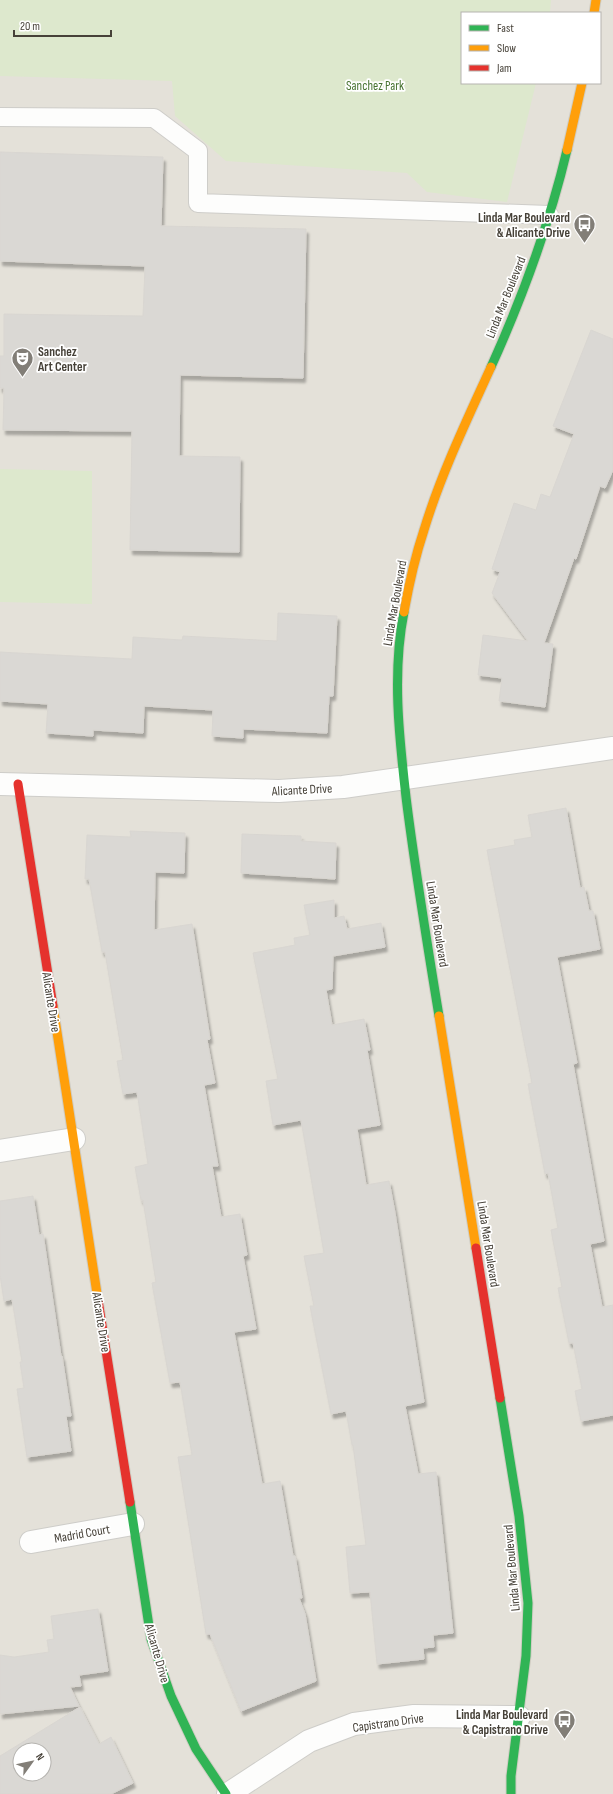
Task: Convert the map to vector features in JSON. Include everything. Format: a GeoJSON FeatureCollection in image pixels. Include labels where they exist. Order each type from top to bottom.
{"type":"FeatureCollection","features":[{"type":"Feature","properties":{"kind":"street"},"geometry":{"type":"LineString","coordinates":[[594,12],[596,0]]}},
{"type":"Feature","properties":{"kind":"street","name":"Linda Mar Boulevard"},"geometry":{"type":"LineString","coordinates":[[511,1794],[511,1776],[519,1717],[528,1615],[525,1562],[518,1508],[413,853],[398,718],[397,663],[403,613],[414,564],[427,518],[445,468],[527,282],[549,216],[569,143],[582,84]]}},
{"type":"Feature","properties":{"kind":"street","name":"Alicante Drive"},"geometry":{"type":"LineString","coordinates":[[227,1794],[196,1749],[171,1696],[151,1638],[74,1139],[9,784],[279,791],[343,787],[613,748]]}},
{"type":"Feature","properties":{"kind":"street"},"geometry":{"type":"LineString","coordinates":[[0,1151],[74,1139]]}},
{"type":"Feature","properties":{"kind":"street","name":"Madrid Court"},"geometry":{"type":"LineString","coordinates":[[31,1542],[133,1524]]}},
{"type":"Feature","properties":{"kind":"street","name":"Capistrano Drive"},"geometry":{"type":"LineString","coordinates":[[227,1794],[309,1741],[354,1724],[414,1716],[519,1717]]}},
{"type":"Feature","properties":{"kind":"lane"},"geometry":{"type":"LineString","coordinates":[[0,118],[154,118],[198,151],[198,203],[549,216]]}},
{"type":"Feature","properties":{"kind":"shaded area"},"geometry":{"type":"Polygon","coordinates":[[[0,0],[613,0],[613,1794],[0,1794],[0,0]]]}},
{"type":"Feature","properties":{"kind":"green space","name":"Sanchez Park"},"geometry":{"type":"Polygon","coordinates":[[[0,0],[551,0],[550,12],[461,12],[461,84],[536,84],[507,202],[427,192],[407,173],[226,161],[175,116],[172,81],[0,76],[0,0]]]}},
{"type":"Feature","properties":{"kind":"green space"},"geometry":{"type":"Polygon","coordinates":[[[0,469],[92,471],[92,604],[0,602],[0,469]]]}},
{"type":"Feature","properties":{"kind":"building"},"geometry":{"type":"Polygon","coordinates":[[[0,152],[163,157],[161,226],[306,229],[303,378],[180,375],[179,456],[240,457],[239,552],[130,550],[132,431],[3,430],[4,388],[0,388],[0,356],[4,356],[4,314],[143,316],[145,266],[0,261],[0,152]]]}},
{"type":"Feature","properties":{"kind":"building"},"geometry":{"type":"Polygon","coordinates":[[[591,330],[613,339],[613,470],[605,488],[600,486],[576,559],[574,558],[544,643],[553,644],[545,707],[499,701],[502,678],[478,675],[483,635],[528,641],[492,593],[500,572],[492,569],[514,503],[536,510],[541,494],[550,497],[574,434],[553,426],[591,330]]]}},
{"type":"Feature","properties":{"kind":"building"},"geometry":{"type":"Polygon","coordinates":[[[278,613],[337,616],[333,696],[329,696],[327,733],[243,729],[243,738],[212,736],[213,710],[144,706],[143,733],[93,730],[93,736],[46,733],[48,704],[0,701],[0,652],[132,659],[133,637],[182,640],[183,636],[277,641],[278,613]]]}},
{"type":"Feature","properties":{"kind":"building"},"geometry":{"type":"Polygon","coordinates":[[[566,808],[580,888],[584,887],[589,911],[593,911],[600,949],[557,957],[577,1063],[573,1064],[604,1241],[590,1244],[602,1307],[613,1305],[613,1415],[581,1421],[575,1391],[582,1389],[573,1343],[569,1343],[558,1288],[562,1287],[551,1230],[558,1228],[548,1173],[545,1174],[528,1084],[532,1083],[487,850],[515,845],[514,840],[532,837],[528,815],[566,808]]]}},
{"type":"Feature","properties":{"kind":"building"},"geometry":{"type":"Polygon","coordinates":[[[130,831],[185,833],[184,873],[155,872],[154,930],[192,924],[210,1039],[207,1040],[215,1083],[204,1085],[218,1166],[212,1166],[221,1217],[240,1214],[247,1255],[243,1256],[256,1329],[234,1332],[262,1484],[280,1481],[302,1598],[299,1598],[305,1614],[316,1681],[241,1711],[210,1634],[206,1634],[178,1457],[192,1455],[180,1382],[170,1383],[152,1283],[156,1282],[143,1200],[141,1200],[135,1167],[148,1164],[137,1092],[123,1094],[117,1061],[123,1060],[105,952],[102,952],[89,879],[85,879],[87,835],[131,837],[130,831]]]}},
{"type":"Feature","properties":{"kind":"building"},"geometry":{"type":"Polygon","coordinates":[[[242,834],[301,836],[301,841],[336,843],[335,879],[241,873],[242,834]]]}},
{"type":"Feature","properties":{"kind":"building"},"geometry":{"type":"Polygon","coordinates":[[[334,900],[334,918],[344,916],[347,929],[381,923],[385,947],[333,956],[332,989],[326,990],[332,1025],[364,1019],[370,1050],[367,1050],[380,1125],[357,1129],[366,1185],[389,1181],[424,1402],[405,1406],[418,1474],[436,1472],[453,1633],[433,1635],[434,1647],[423,1648],[424,1659],[377,1664],[370,1592],[350,1593],[346,1547],[366,1545],[353,1445],[346,1411],[331,1414],[310,1306],[314,1306],[304,1256],[324,1253],[301,1120],[273,1125],[266,1081],[278,1079],[253,953],[295,945],[294,938],[310,935],[304,905],[334,900]]]}},
{"type":"Feature","properties":{"kind":"building"},"geometry":{"type":"Polygon","coordinates":[[[33,1196],[39,1235],[43,1234],[71,1416],[66,1416],[71,1451],[27,1457],[17,1389],[24,1388],[20,1362],[22,1362],[12,1299],[4,1301],[0,1275],[0,1201],[33,1196]]]}},
{"type":"Feature","properties":{"kind":"building"},"geometry":{"type":"Polygon","coordinates":[[[98,1609],[108,1671],[79,1675],[81,1686],[70,1687],[79,1706],[0,1714],[0,1655],[14,1657],[49,1652],[47,1640],[54,1639],[51,1616],[98,1609]]]}},
{"type":"Feature","properties":{"kind":"building"},"geometry":{"type":"Polygon","coordinates":[[[80,1707],[99,1744],[111,1737],[133,1783],[111,1794],[0,1794],[0,1756],[12,1749],[12,1782],[52,1782],[52,1742],[23,1742],[80,1707]]]}},
{"type":"Feature","properties":{"kind":"traffic: fast"},"geometry":{"type":"LineString","coordinates":[[491,367],[514,314],[534,260],[552,206],[567,150]]}},
{"type":"Feature","properties":{"kind":"traffic: fast"},"geometry":{"type":"LineString","coordinates":[[404,612],[398,658],[398,704],[401,751],[413,852],[439,1016]]}},
{"type":"Feature","properties":{"kind":"traffic: fast"},"geometry":{"type":"LineString","coordinates":[[500,1398],[519,1516],[528,1603],[526,1656],[511,1776],[511,1794]]}},
{"type":"Feature","properties":{"kind":"traffic: fast"},"geometry":{"type":"LineString","coordinates":[[130,1502],[151,1639],[171,1696],[196,1749],[226,1794]]}},
{"type":"Feature","properties":{"kind":"traffic: slow"},"geometry":{"type":"LineString","coordinates":[[594,12],[596,0]]}},
{"type":"Feature","properties":{"kind":"traffic: slow"},"geometry":{"type":"LineString","coordinates":[[567,150],[582,84]]}},
{"type":"Feature","properties":{"kind":"traffic: slow"},"geometry":{"type":"LineString","coordinates":[[404,612],[415,560],[438,488],[491,367]]}},
{"type":"Feature","properties":{"kind":"traffic: slow"},"geometry":{"type":"LineString","coordinates":[[53,1006],[98,1300]]}},
{"type":"Feature","properties":{"kind":"traffic: slow"},"geometry":{"type":"LineString","coordinates":[[439,1016],[476,1248]]}},
{"type":"Feature","properties":{"kind":"traffic: jam"},"geometry":{"type":"LineString","coordinates":[[18,784],[53,1006]]}},
{"type":"Feature","properties":{"kind":"traffic: jam"},"geometry":{"type":"LineString","coordinates":[[476,1248],[500,1398]]}},
{"type":"Feature","properties":{"kind":"traffic: jam"},"geometry":{"type":"LineString","coordinates":[[98,1300],[130,1502]]}},
{"type":"Feature","properties":{"kind":"place","name":"Linda Mar Boulevard & Alicante Drive"},"geometry":{"type":"Point","coordinates":[585,244]}},
{"type":"Feature","properties":{"kind":"place","name":"Sanchez Art Center"},"geometry":{"type":"Point","coordinates":[22,378]}},
{"type":"Feature","properties":{"kind":"place","name":"Linda Mar Boulevard & Capistrano Drive"},"geometry":{"type":"Point","coordinates":[564,1740]}}]}
